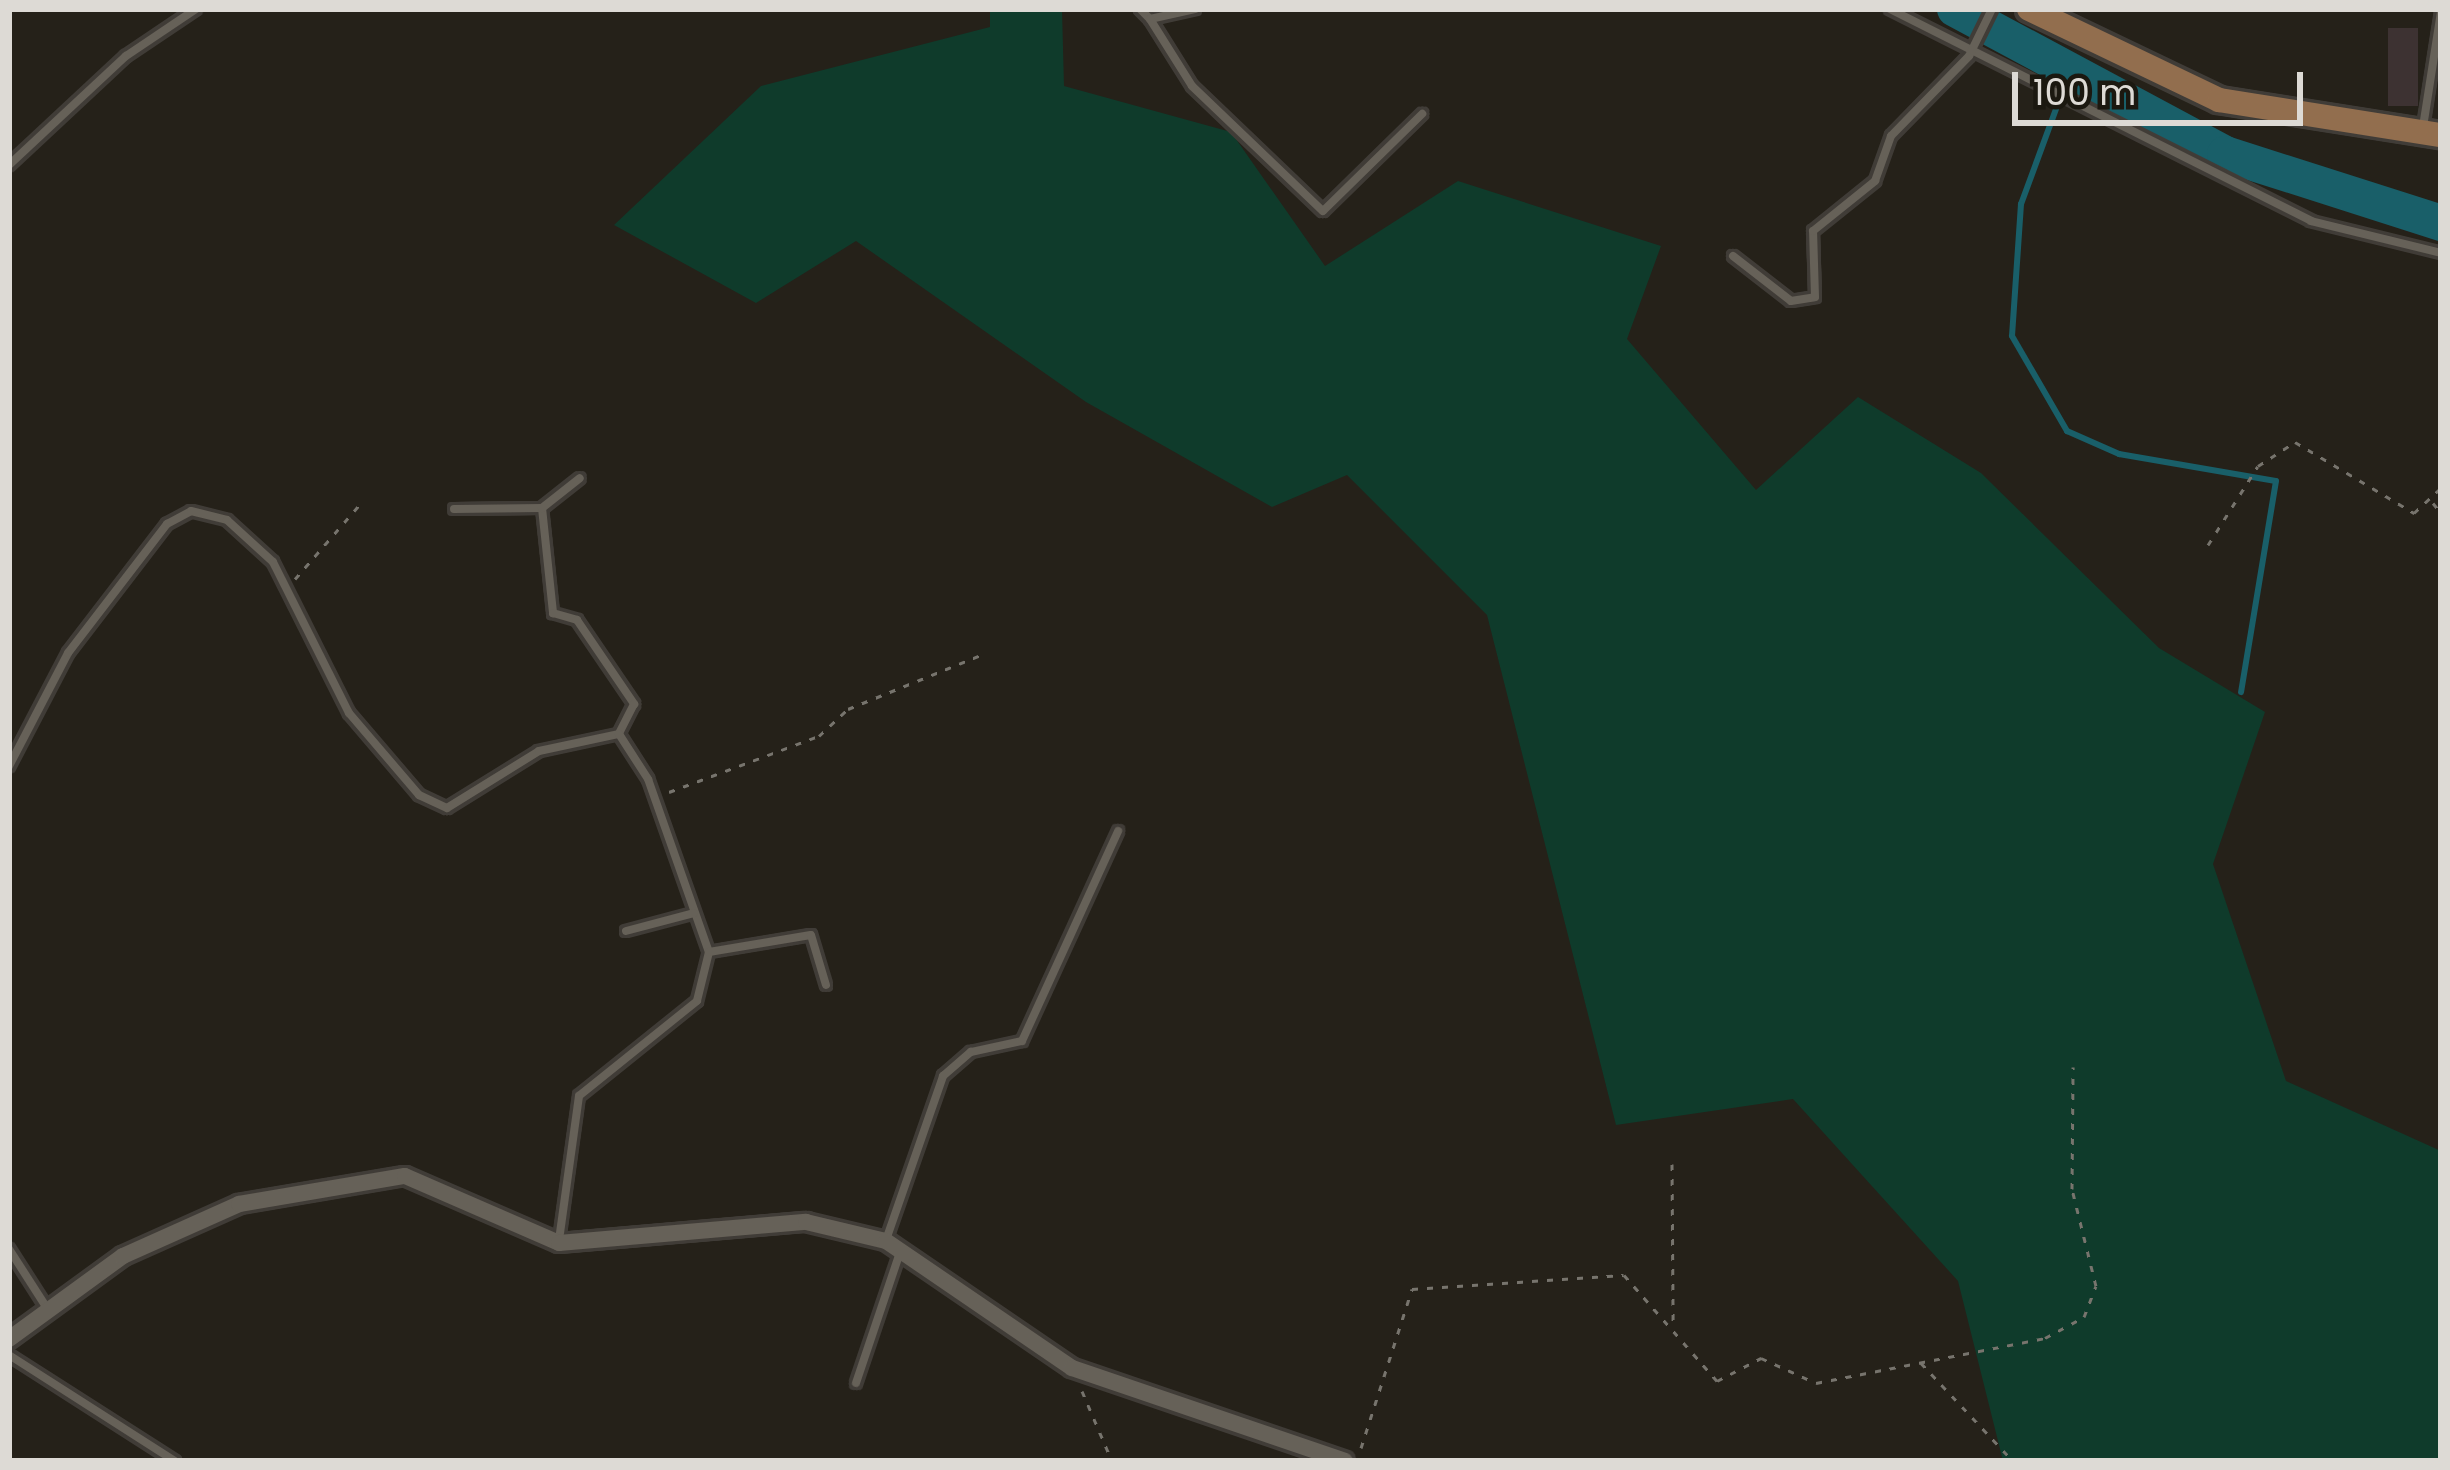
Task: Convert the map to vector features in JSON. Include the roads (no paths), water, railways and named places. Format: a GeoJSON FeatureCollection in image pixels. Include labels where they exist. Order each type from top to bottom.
{"type":"FeatureCollection","features":[{"type":"Feature","properties":{"kind":"street"},"geometry":{"type":"LineString","coordinates":[[2030,9],[2218,100],[2432,135]]}},
{"type":"Feature","properties":{"kind":"street"},"geometry":{"type":"LineString","coordinates":[[9,1339],[45,1305],[239,1204],[405,1177],[559,1243],[806,1222],[893,1247],[1072,1368],[1345,1461]]}},
{"type":"Feature","properties":{"kind":"lane"},"geometry":{"type":"LineString","coordinates":[[9,165],[126,56],[196,9]]}},
{"type":"Feature","properties":{"kind":"lane"},"geometry":{"type":"LineString","coordinates":[[1140,9],[1192,86],[1323,211],[1422,114]]}},
{"type":"Feature","properties":{"kind":"lane"},"geometry":{"type":"LineString","coordinates":[[1150,19],[1195,9]]}},
{"type":"Feature","properties":{"kind":"lane"},"geometry":{"type":"LineString","coordinates":[[1890,9],[1969,56],[2311,221],[2441,253]]}},
{"type":"Feature","properties":{"kind":"lane"},"geometry":{"type":"LineString","coordinates":[[1732,256],[1791,302],[1815,297],[1814,231],[1875,181],[1912,107],[1969,56],[1992,9]]}},
{"type":"Feature","properties":{"kind":"lane"},"geometry":{"type":"LineString","coordinates":[[2432,135],[2441,12]]}},
{"type":"Feature","properties":{"kind":"lane"},"geometry":{"type":"LineString","coordinates":[[454,509],[542,508],[580,478]]}},
{"type":"Feature","properties":{"kind":"lane"},"geometry":{"type":"LineString","coordinates":[[542,508],[553,613],[577,620],[634,704],[620,734],[709,952],[697,1001],[579,1096],[559,1243]]}},
{"type":"Feature","properties":{"kind":"lane"},"geometry":{"type":"LineString","coordinates":[[9,766],[68,653],[167,524],[191,511],[227,520],[286,589],[349,713],[419,795],[447,808],[539,751],[620,734]]}},
{"type":"Feature","properties":{"kind":"lane"},"geometry":{"type":"LineString","coordinates":[[856,1383],[943,1076],[971,1052],[1022,1041],[1118,831]]}},
{"type":"Feature","properties":{"kind":"lane"},"geometry":{"type":"LineString","coordinates":[[626,931],[694,913]]}},
{"type":"Feature","properties":{"kind":"lane"},"geometry":{"type":"LineString","coordinates":[[709,952],[811,934],[826,985]]}},
{"type":"Feature","properties":{"kind":"lane"},"geometry":{"type":"LineString","coordinates":[[9,1249],[45,1305]]}},
{"type":"Feature","properties":{"kind":"lane"},"geometry":{"type":"LineString","coordinates":[[9,1355],[176,1461]]}},
{"type":"Feature","properties":{"kind":"waterway"},"geometry":{"type":"LineString","coordinates":[[1955,9],[2225,154],[2441,223]]}},
{"type":"Feature","properties":{"kind":"waterway"},"geometry":{"type":"LineString","coordinates":[[2070,71],[2021,204],[2012,336],[2067,431],[2119,454],[2276,481],[2241,692]]}}]}
